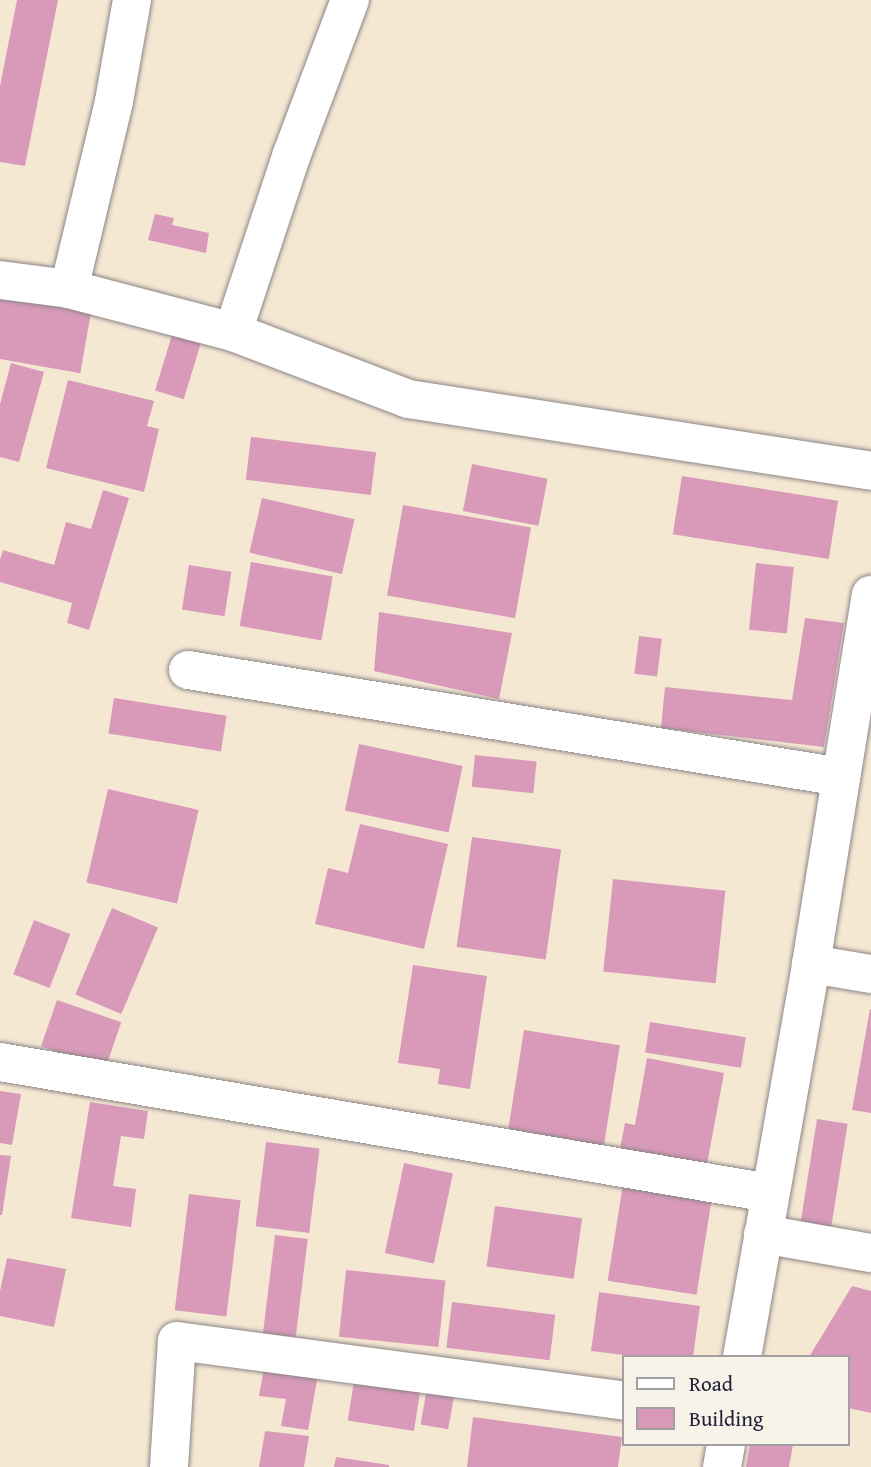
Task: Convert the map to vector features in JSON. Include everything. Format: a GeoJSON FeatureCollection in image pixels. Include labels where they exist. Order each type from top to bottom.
{"type":"FeatureCollection","features":[{"type":"Feature","properties":{"kind":"street"},"geometry":{"type":"LineString","coordinates":[[69,289],[114,101],[132,0]]}},
{"type":"Feature","properties":{"kind":"street"},"geometry":{"type":"LineString","coordinates":[[233,332],[292,154],[350,0]]}},
{"type":"Feature","properties":{"kind":"street"},"geometry":{"type":"LineString","coordinates":[[0,280],[69,289],[233,332],[408,399],[871,471]]}},
{"type":"Feature","properties":{"kind":"street"},"geometry":{"type":"LineString","coordinates":[[742,1355],[811,964],[871,595]]}},
{"type":"Feature","properties":{"kind":"street"},"geometry":{"type":"LineString","coordinates":[[188,670],[841,777]]}},
{"type":"Feature","properties":{"kind":"street"},"geometry":{"type":"LineString","coordinates":[[811,964],[871,974]]}},
{"type":"Feature","properties":{"kind":"street"},"geometry":{"type":"LineString","coordinates":[[0,1062],[770,1193]]}},
{"type":"Feature","properties":{"kind":"street"},"geometry":{"type":"LineString","coordinates":[[763,1234],[871,1253]]}},
{"type":"Feature","properties":{"kind":"street"},"geometry":{"type":"LineString","coordinates":[[169,1467],[177,1341],[622,1401]]}},
{"type":"Feature","properties":{"kind":"street"},"geometry":{"type":"LineString","coordinates":[[722,1467],[726,1446]]}},
{"type":"Feature","properties":{"kind":"building"},"geometry":{"type":"Polygon","coordinates":[[[17,0],[58,0],[25,166],[0,162],[0,86],[17,0]]]}},
{"type":"Feature","properties":{"kind":"building"},"geometry":{"type":"Polygon","coordinates":[[[155,214],[174,218],[172,225],[209,233],[206,253],[148,240],[155,214]]]}},
{"type":"Feature","properties":{"kind":"building"},"geometry":{"type":"Polygon","coordinates":[[[0,293],[92,309],[80,373],[0,359],[0,293]]]}},
{"type":"Feature","properties":{"kind":"building"},"geometry":{"type":"Polygon","coordinates":[[[172,335],[201,344],[184,399],[155,390],[172,335]]]}},
{"type":"Feature","properties":{"kind":"building"},"geometry":{"type":"Polygon","coordinates":[[[11,363],[44,372],[19,462],[0,457],[0,404],[11,363]]]}},
{"type":"Feature","properties":{"kind":"building"},"geometry":{"type":"Polygon","coordinates":[[[68,380],[154,401],[147,426],[159,429],[144,492],[46,468],[68,380]]]}},
{"type":"Feature","properties":{"kind":"building"},"geometry":{"type":"Polygon","coordinates":[[[251,437],[376,452],[371,495],[246,480],[251,437]]]}},
{"type":"Feature","properties":{"kind":"building"},"geometry":{"type":"Polygon","coordinates":[[[472,464],[548,479],[538,526],[463,511],[472,464]]]}},
{"type":"Feature","properties":{"kind":"building"},"geometry":{"type":"Polygon","coordinates":[[[682,476],[838,501],[829,559],[673,534],[682,476]]]}},
{"type":"Feature","properties":{"kind":"building"},"geometry":{"type":"Polygon","coordinates":[[[103,490],[129,498],[89,630],[67,623],[72,603],[0,582],[0,560],[3,550],[54,565],[66,522],[91,529],[103,490]]]}},
{"type":"Feature","properties":{"kind":"building"},"geometry":{"type":"Polygon","coordinates":[[[262,498],[355,519],[342,574],[249,553],[262,498]]]}},
{"type":"Feature","properties":{"kind":"building"},"geometry":{"type":"Polygon","coordinates":[[[403,505],[531,528],[515,618],[387,596],[403,505]]]}},
{"type":"Feature","properties":{"kind":"building"},"geometry":{"type":"Polygon","coordinates":[[[251,562],[333,576],[321,640],[240,626],[251,562]]]}},
{"type":"Feature","properties":{"kind":"building"},"geometry":{"type":"Polygon","coordinates":[[[756,563],[794,567],[787,634],[749,630],[756,563]]]}},
{"type":"Feature","properties":{"kind":"building"},"geometry":{"type":"Polygon","coordinates":[[[189,565],[231,572],[224,616],[182,609],[189,565]]]}},
{"type":"Feature","properties":{"kind":"building"},"geometry":{"type":"Polygon","coordinates":[[[379,612],[512,633],[499,699],[374,671],[379,612]]]}},
{"type":"Feature","properties":{"kind":"building"},"geometry":{"type":"Polygon","coordinates":[[[805,618],[844,623],[824,747],[661,728],[665,687],[792,700],[805,618]]]}},
{"type":"Feature","properties":{"kind":"building"},"geometry":{"type":"Polygon","coordinates":[[[639,636],[662,639],[657,677],[634,674],[639,636]]]}},
{"type":"Feature","properties":{"kind":"building"},"geometry":{"type":"Polygon","coordinates":[[[114,698],[227,716],[221,751],[108,734],[114,698]]]}},
{"type":"Feature","properties":{"kind":"building"},"geometry":{"type":"Polygon","coordinates":[[[359,744],[463,766],[449,833],[345,811],[359,744]]]}},
{"type":"Feature","properties":{"kind":"building"},"geometry":{"type":"Polygon","coordinates":[[[475,755],[537,761],[533,793],[472,787],[475,755]]]}},
{"type":"Feature","properties":{"kind":"building"},"geometry":{"type":"Polygon","coordinates":[[[108,789],[199,810],[177,903],[86,883],[108,789]]]}},
{"type":"Feature","properties":{"kind":"building"},"geometry":{"type":"Polygon","coordinates":[[[360,824],[448,844],[424,949],[315,924],[328,868],[348,873],[360,824]]]}},
{"type":"Feature","properties":{"kind":"building"},"geometry":{"type":"Polygon","coordinates":[[[472,837],[561,850],[546,959],[457,947],[472,837]]]}},
{"type":"Feature","properties":{"kind":"building"},"geometry":{"type":"Polygon","coordinates":[[[613,879],[725,891],[716,983],[603,971],[613,879]]]}},
{"type":"Feature","properties":{"kind":"building"},"geometry":{"type":"Polygon","coordinates":[[[112,908],[158,928],[121,1014],[75,995],[112,908]]]}},
{"type":"Feature","properties":{"kind":"building"},"geometry":{"type":"Polygon","coordinates":[[[34,920],[70,934],[50,988],[13,974],[34,920]]]}},
{"type":"Feature","properties":{"kind":"building"},"geometry":{"type":"Polygon","coordinates":[[[413,965],[487,976],[470,1089],[438,1084],[440,1069],[398,1063],[413,965]]]}},
{"type":"Feature","properties":{"kind":"building"},"geometry":{"type":"Polygon","coordinates":[[[57,1000],[121,1022],[105,1068],[41,1046],[57,1000]]]}},
{"type":"Feature","properties":{"kind":"building"},"geometry":{"type":"Polygon","coordinates":[[[871,1009],[871,1113],[852,1110],[871,1009]]]}},
{"type":"Feature","properties":{"kind":"building"},"geometry":{"type":"Polygon","coordinates":[[[650,1022],[746,1037],[741,1068],[645,1053],[650,1022]]]}},
{"type":"Feature","properties":{"kind":"building"},"geometry":{"type":"Polygon","coordinates":[[[524,1030],[620,1045],[603,1151],[507,1136],[524,1030]]]}},
{"type":"Feature","properties":{"kind":"building"},"geometry":{"type":"Polygon","coordinates":[[[647,1058],[724,1073],[705,1175],[618,1158],[625,1123],[635,1125],[647,1058]]]}},
{"type":"Feature","properties":{"kind":"building"},"geometry":{"type":"Polygon","coordinates":[[[0,1091],[21,1094],[12,1145],[0,1143],[0,1091]]]}},
{"type":"Feature","properties":{"kind":"building"},"geometry":{"type":"Polygon","coordinates":[[[90,1102],[148,1111],[144,1139],[121,1136],[113,1186],[136,1189],[131,1227],[71,1218],[90,1102]]]}},
{"type":"Feature","properties":{"kind":"building"},"geometry":{"type":"Polygon","coordinates":[[[817,1119],[848,1124],[830,1232],[800,1228],[817,1119]]]}},
{"type":"Feature","properties":{"kind":"building"},"geometry":{"type":"Polygon","coordinates":[[[266,1142],[320,1149],[309,1233],[256,1226],[266,1142]]]}},
{"type":"Feature","properties":{"kind":"building"},"geometry":{"type":"Polygon","coordinates":[[[0,1155],[11,1156],[2,1215],[0,1215],[0,1155]]]}},
{"type":"Feature","properties":{"kind":"building"},"geometry":{"type":"Polygon","coordinates":[[[404,1163],[453,1173],[434,1263],[385,1253],[404,1163]]]}},
{"type":"Feature","properties":{"kind":"building"},"geometry":{"type":"Polygon","coordinates":[[[623,1184],[712,1198],[697,1295],[608,1281],[623,1184]]]}},
{"type":"Feature","properties":{"kind":"building"},"geometry":{"type":"Polygon","coordinates":[[[189,1194],[241,1200],[226,1316],[175,1310],[189,1194]]]}},
{"type":"Feature","properties":{"kind":"building"},"geometry":{"type":"Polygon","coordinates":[[[495,1206],[582,1218],[574,1279],[487,1266],[495,1206]]]}},
{"type":"Feature","properties":{"kind":"building"},"geometry":{"type":"Polygon","coordinates":[[[275,1235],[308,1239],[296,1337],[263,1333],[275,1235]]]}},
{"type":"Feature","properties":{"kind":"building"},"geometry":{"type":"Polygon","coordinates":[[[7,1258],[66,1269],[54,1327],[0,1316],[0,1291],[7,1258]]]}},
{"type":"Feature","properties":{"kind":"building"},"geometry":{"type":"Polygon","coordinates":[[[346,1270],[445,1280],[438,1347],[339,1337],[346,1270]]]}},
{"type":"Feature","properties":{"kind":"building"},"geometry":{"type":"Polygon","coordinates":[[[852,1286],[871,1291],[871,1413],[850,1408],[850,1355],[810,1355],[852,1286]]]}},
{"type":"Feature","properties":{"kind":"building"},"geometry":{"type":"Polygon","coordinates":[[[599,1292],[700,1306],[693,1355],[624,1355],[591,1351],[599,1292]]]}},
{"type":"Feature","properties":{"kind":"building"},"geometry":{"type":"Polygon","coordinates":[[[452,1302],[555,1315],[550,1360],[446,1348],[452,1302]]]}},
{"type":"Feature","properties":{"kind":"building"},"geometry":{"type":"Polygon","coordinates":[[[264,1368],[318,1375],[308,1430],[281,1426],[286,1399],[259,1396],[264,1368]]]}},
{"type":"Feature","properties":{"kind":"building"},"geometry":{"type":"Polygon","coordinates":[[[354,1381],[420,1391],[414,1431],[348,1421],[354,1381]]]}},
{"type":"Feature","properties":{"kind":"building"},"geometry":{"type":"Polygon","coordinates":[[[427,1388],[455,1393],[448,1429],[421,1424],[427,1388]]]}},
{"type":"Feature","properties":{"kind":"building"},"geometry":{"type":"Polygon","coordinates":[[[473,1417],[622,1437],[618,1467],[467,1467],[473,1417]]]}},
{"type":"Feature","properties":{"kind":"building"},"geometry":{"type":"Polygon","coordinates":[[[265,1431],[309,1436],[304,1467],[259,1467],[265,1431]]]}},
{"type":"Feature","properties":{"kind":"building"},"geometry":{"type":"Polygon","coordinates":[[[750,1446],[793,1446],[789,1467],[746,1467],[750,1446]]]}},
{"type":"Feature","properties":{"kind":"building"},"geometry":{"type":"Polygon","coordinates":[[[336,1457],[389,1465],[389,1467],[334,1467],[336,1457]]]}}]}
